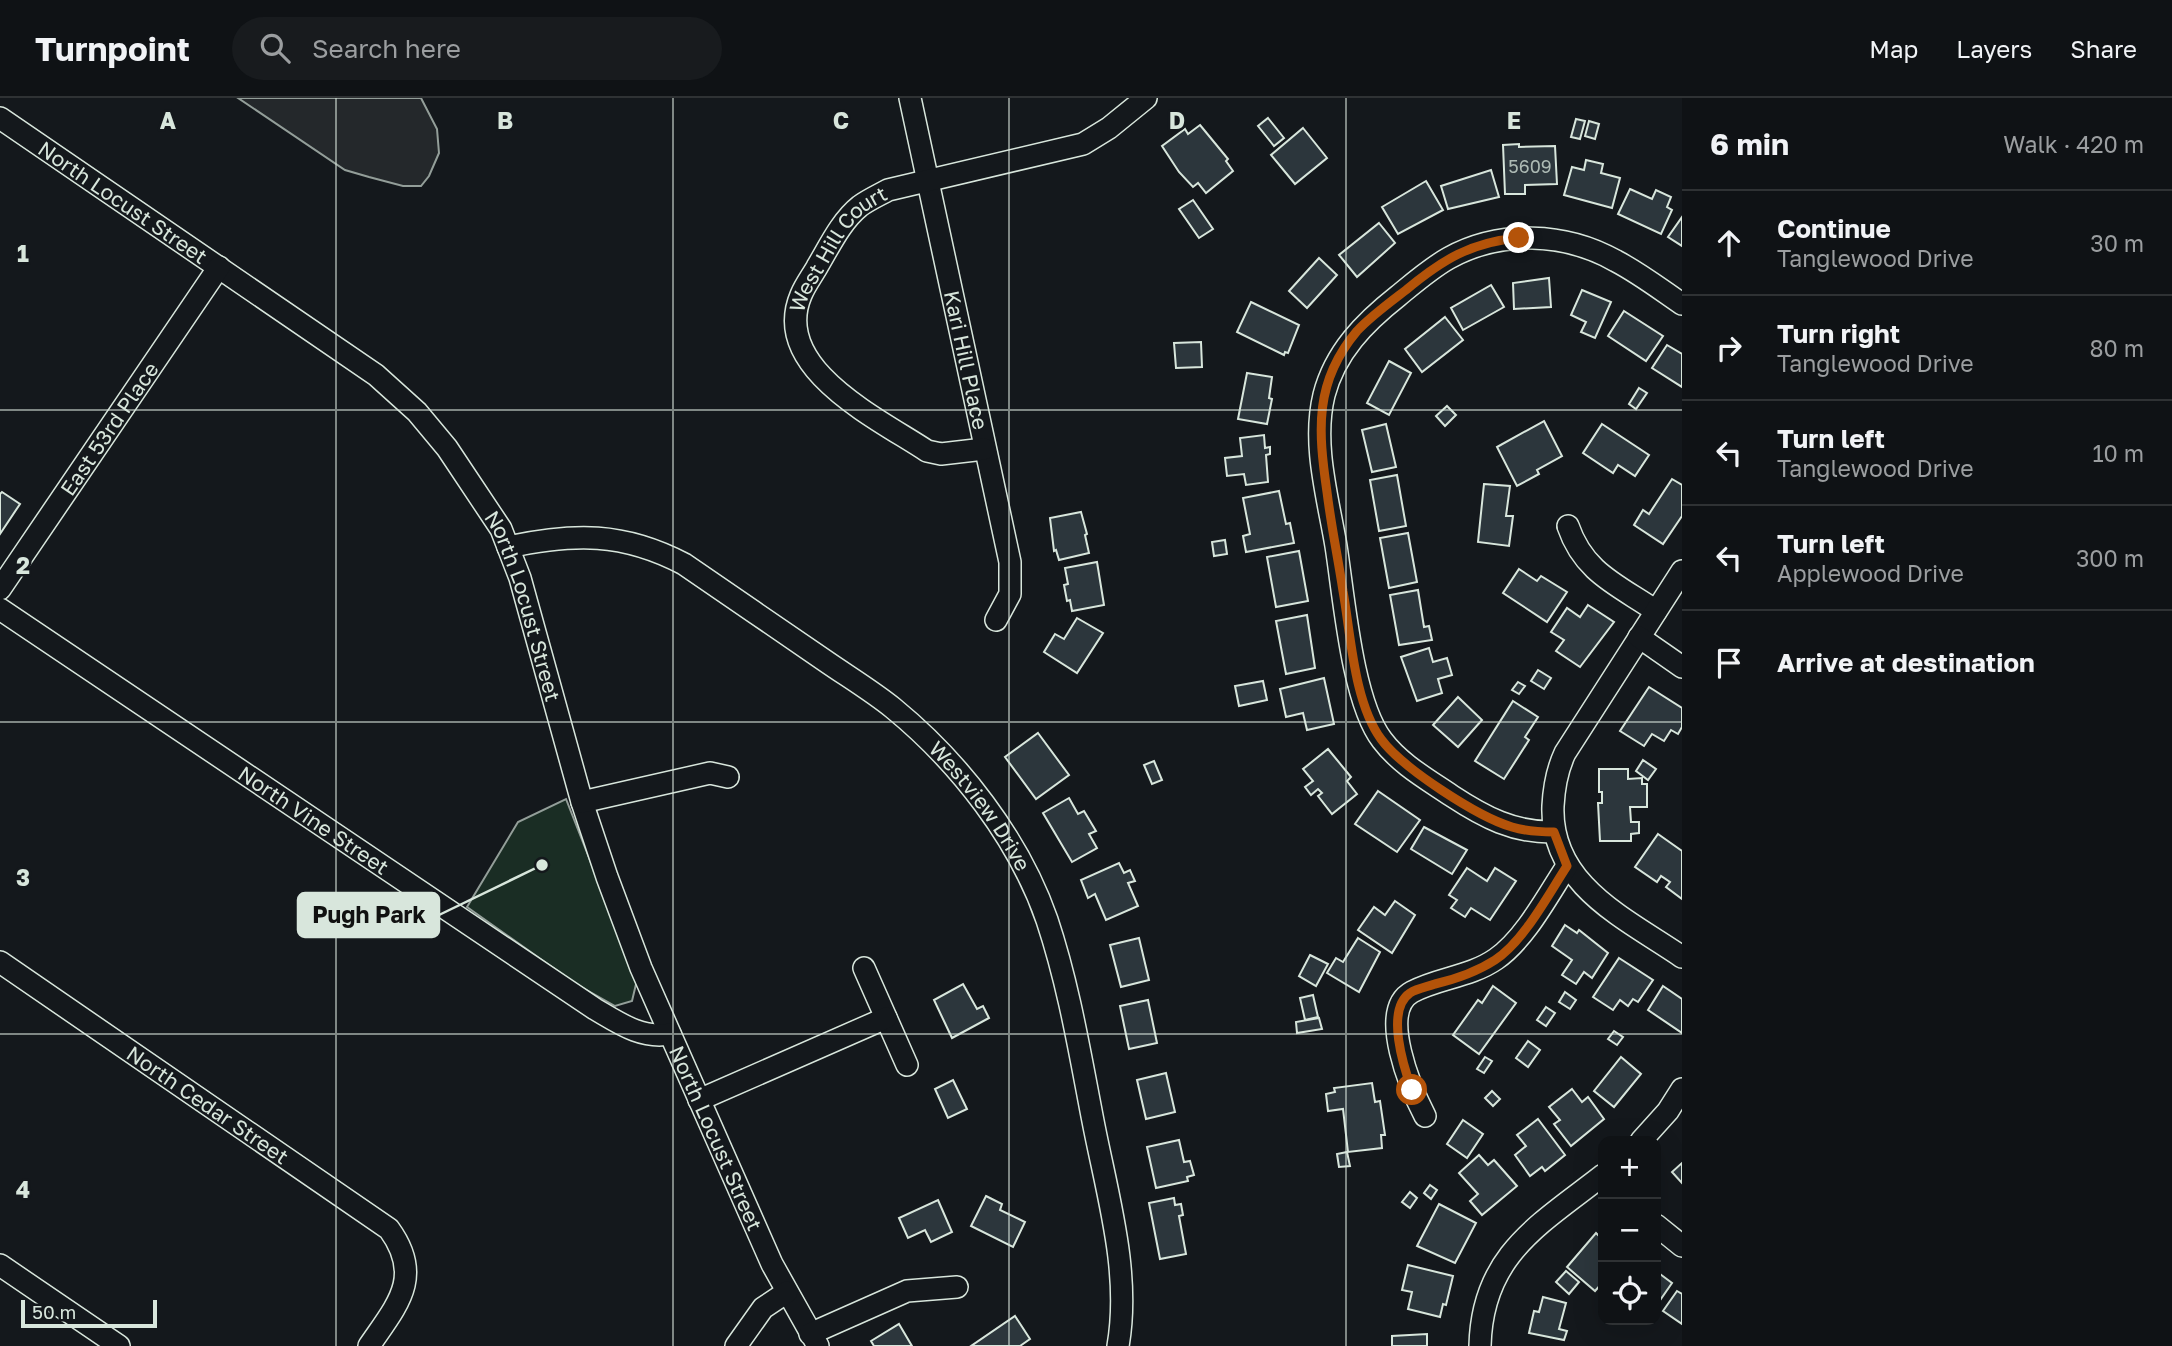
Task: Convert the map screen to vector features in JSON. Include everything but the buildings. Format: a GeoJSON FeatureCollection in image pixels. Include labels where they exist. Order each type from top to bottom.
{"type":"FeatureCollection","features":[{"type":"Feature","properties":{"kind":"street","name":"Kari Hill Place"},"geometry":{"type":"LineString","coordinates":[[910,98],[1007,550],[1012,581],[1010,594],[996,621]]}},
{"type":"Feature","properties":{"kind":"street","name":"West Hill Court"},"geometry":{"type":"LineString","coordinates":[[984,450],[959,454],[927,451],[836,392],[804,354],[796,326],[800,296],[839,230],[859,206],[888,190],[1083,144],[1123,105],[1146,98]]}},
{"type":"Feature","properties":{"kind":"street","name":"North Locust Street"},"geometry":{"type":"LineString","coordinates":[[0,118],[376,375],[408,404],[447,448],[481,496],[501,529],[520,578],[582,802],[641,968],[787,1292],[814,1340]]}},
{"type":"Feature","properties":{"kind":"street"},"geometry":{"type":"LineString","coordinates":[[1554,832],[1512,828],[1478,813],[1400,760],[1380,739],[1373,726],[1358,682],[1328,503],[1320,438],[1323,398],[1340,358],[1359,330],[1410,286],[1447,259],[1466,249],[1497,240],[1553,240],[1599,253],[1682,304]]}},
{"type":"Feature","properties":{"kind":"street","name":"East 53rd Place"},"geometry":{"type":"LineString","coordinates":[[0,589],[219,267]]}},
{"type":"Feature","properties":{"kind":"street"},"geometry":{"type":"LineString","coordinates":[[1569,526],[1580,553],[1592,569],[1656,611]]}},
{"type":"Feature","properties":{"kind":"street","name":"Westview Drive"},"geometry":{"type":"LineString","coordinates":[[508,547],[549,538],[597,537],[662,552],[684,564],[891,707],[940,752],[995,820],[1023,867],[1046,918],[1066,983],[1120,1265],[1121,1313],[1118,1346]]}},
{"type":"Feature","properties":{"kind":"street"},"geometry":{"type":"LineString","coordinates":[[1682,571],[1560,764],[1554,786],[1554,832],[1567,866],[1599,900],[1682,957]]}},
{"type":"Feature","properties":{"kind":"street","name":"North Vine Street"},"geometry":{"type":"LineString","coordinates":[[0,609],[595,1009],[633,1030],[652,1036],[670,1034]]}},
{"type":"Feature","properties":{"kind":"street"},"geometry":{"type":"LineString","coordinates":[[1639,637],[1682,667]]}},
{"type":"Feature","properties":{"kind":"street"},"geometry":{"type":"LineString","coordinates":[[582,802],[710,773],[728,777]]}},
{"type":"Feature","properties":{"kind":"street"},"geometry":{"type":"LineString","coordinates":[[1424,1116],[1412,1090],[1400,1046],[1398,1013],[1401,1004],[1412,992],[1467,974],[1504,953],[1567,866]]}},
{"type":"Feature","properties":{"kind":"street","name":"North Cedar Street"},"geometry":{"type":"LineString","coordinates":[[0,962],[390,1229],[405,1256],[405,1286],[398,1303],[369,1346]]}},
{"type":"Feature","properties":{"kind":"street"},"geometry":{"type":"LineString","coordinates":[[863,968],[907,1065]]}},
{"type":"Feature","properties":{"kind":"street"},"geometry":{"type":"LineString","coordinates":[[699,1100],[886,1018]]}},
{"type":"Feature","properties":{"kind":"street"},"geometry":{"type":"LineString","coordinates":[[1646,1136],[1668,1111],[1682,1089]]}},
{"type":"Feature","properties":{"kind":"street"},"geometry":{"type":"LineString","coordinates":[[1480,1346],[1483,1314],[1491,1287],[1511,1252],[1528,1233],[1598,1179]]}},
{"type":"Feature","properties":{"kind":"street"},"geometry":{"type":"LineString","coordinates":[[1661,1229],[1682,1246]]}},
{"type":"Feature","properties":{"kind":"street"},"geometry":{"type":"LineString","coordinates":[[0,1265],[119,1346]]}},
{"type":"Feature","properties":{"kind":"street"},"geometry":{"type":"LineString","coordinates":[[814,1340],[907,1292],[957,1287]]}},
{"type":"Feature","properties":{"kind":"street"},"geometry":{"type":"LineString","coordinates":[[736,1346],[763,1308],[787,1292]]}},
{"type":"Feature","properties":{"kind":"green space"},"geometry":{"type":"Polygon","coordinates":[[[566,799],[637,980],[632,1001],[615,1006],[576,984],[467,907],[518,822],[566,799]]]}},
{"type":"Feature","properties":{"kind":"shaded area"},"geometry":{"type":"Polygon","coordinates":[[[238,98],[421,98],[437,129],[439,153],[429,176],[421,186],[403,186],[369,177],[345,170],[238,98]]]}},
{"type":"Feature","properties":{"kind":"place","name":"Pugh Park"},"geometry":{"type":"Point","coordinates":[542,865]}},
{"type":"Feature","properties":{"kind":"route"},"geometry":{"type":"LineString","coordinates":[[1412,1090],[1398,1028],[1398,1013],[1404,999],[1412,992],[1467,974],[1504,953],[1567,866],[1554,832],[1512,828],[1478,813],[1400,760],[1380,739],[1358,682],[1328,503],[1320,438],[1321,412],[1326,387],[1340,358],[1359,330],[1382,308],[1428,272],[1466,249],[1497,240],[1519,238]]}}]}
